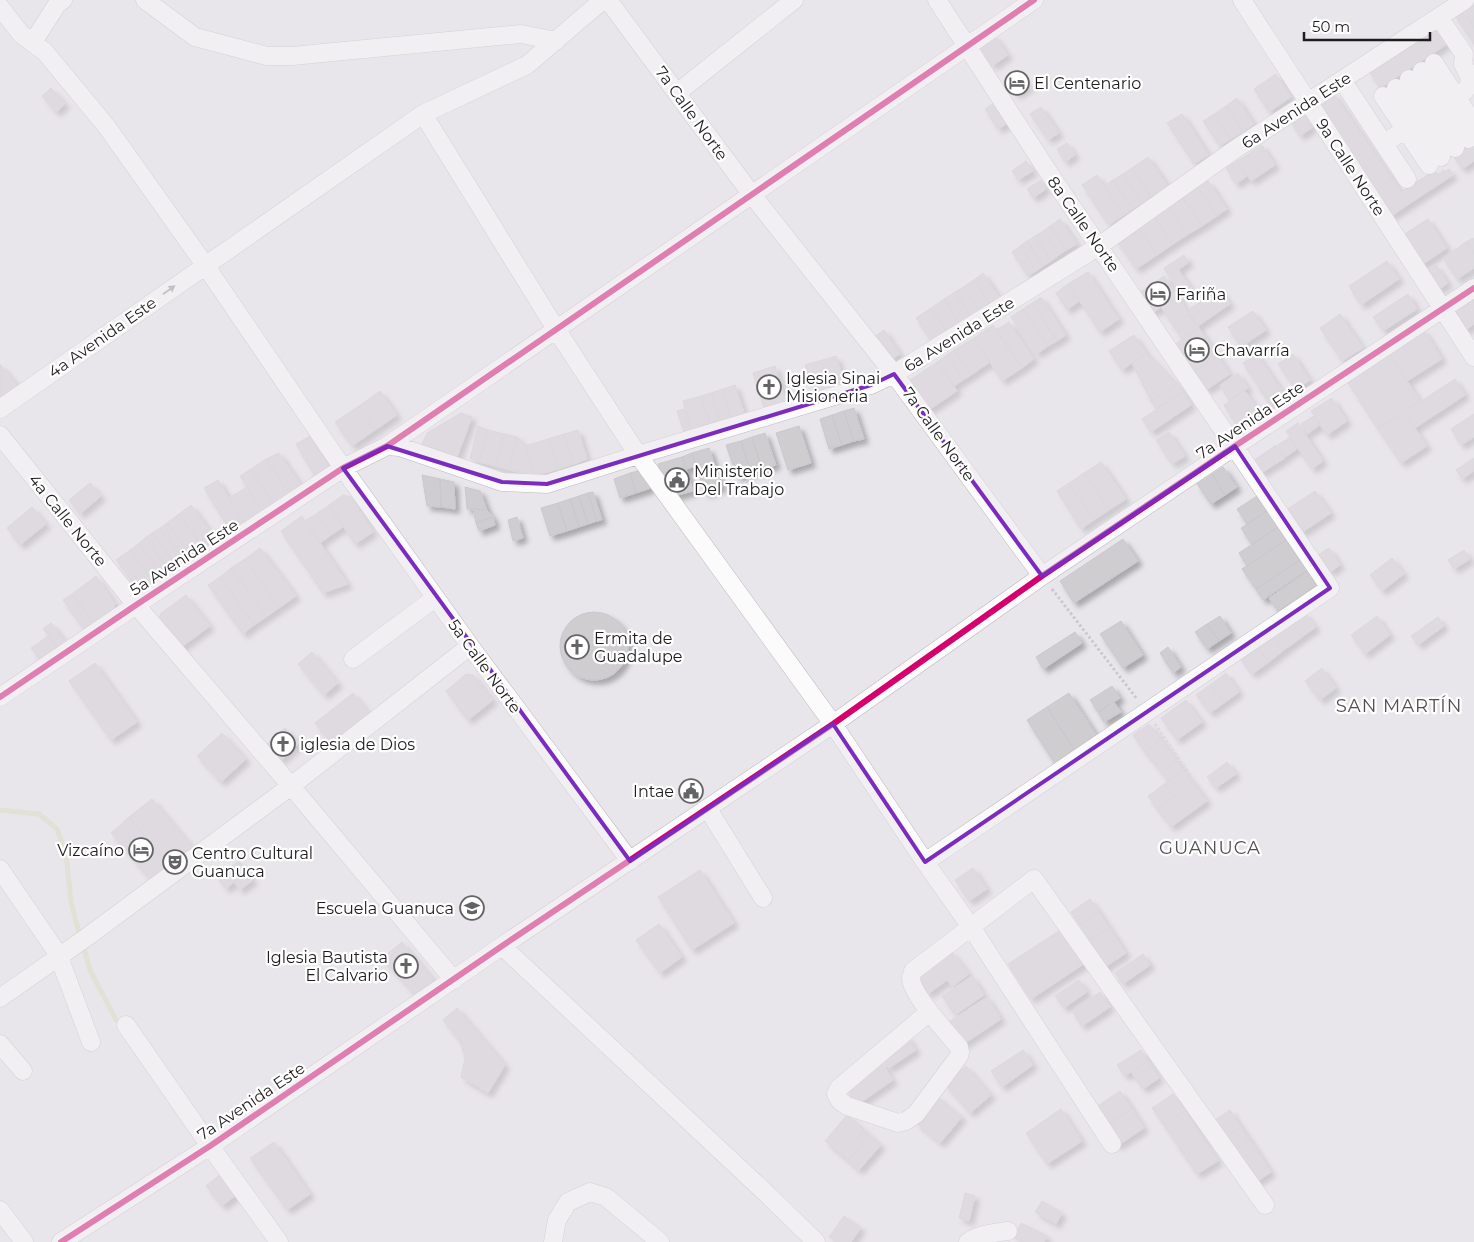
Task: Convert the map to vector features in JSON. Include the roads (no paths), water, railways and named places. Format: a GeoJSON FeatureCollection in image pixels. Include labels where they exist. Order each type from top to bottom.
{"type":"FeatureCollection","features":[{"type":"Feature","properties":{"kind":"street"},"geometry":{"type":"LineString","coordinates":[[0,8],[21,34],[33,42],[58,4],[63,0]]}},
{"type":"Feature","properties":{"kind":"street"},"geometry":{"type":"LineString","coordinates":[[145,0],[195,37],[267,56],[292,56],[522,34],[556,41]]}},
{"type":"Feature","properties":{"kind":"street"},"geometry":{"type":"LineString","coordinates":[[603,0],[527,65],[423,114],[556,329],[638,455],[833,724],[971,927],[1112,1144]]}},
{"type":"Feature","properties":{"kind":"street","name":"7a Calle Norte"},"geometry":{"type":"LineString","coordinates":[[608,0],[752,194],[894,374],[1042,576]]}},
{"type":"Feature","properties":{"kind":"street"},"geometry":{"type":"LineString","coordinates":[[677,93],[794,0]]}},
{"type":"Feature","properties":{"kind":"street","name":"8a Calle Norte"},"geometry":{"type":"LineString","coordinates":[[925,862],[1330,588],[1051,176],[937,0]]}},
{"type":"Feature","properties":{"kind":"street","name":"5a Avenida Este"},"geometry":{"type":"LineString","coordinates":[[0,697],[343,468],[387,446],[1034,0]]}},
{"type":"Feature","properties":{"kind":"street","name":"9a Calle Norte"},"geometry":{"type":"LineString","coordinates":[[1242,0],[1474,357]]}},
{"type":"Feature","properties":{"kind":"street","name":"6a Avenida Este"},"geometry":{"type":"LineString","coordinates":[[387,446],[400,447],[502,482],[547,484],[871,385],[894,374],[1099,246],[1234,150],[1465,0]]}},
{"type":"Feature","properties":{"kind":"street"},"geometry":{"type":"LineString","coordinates":[[1439,18],[1464,54],[1463,64],[1452,100],[1453,147]]}},
{"type":"Feature","properties":{"kind":"street","name":"5a Calle Norte"},"geometry":{"type":"LineString","coordinates":[[33,42],[46,52],[107,127],[205,265],[343,468],[435,598],[630,861]]}},
{"type":"Feature","properties":{"kind":"street"},"geometry":{"type":"LineString","coordinates":[[1342,80],[1407,179]]}},
{"type":"Feature","properties":{"kind":"street"},"geometry":{"type":"LineString","coordinates":[[1409,80],[1452,100]]}},
{"type":"Feature","properties":{"kind":"street"},"geometry":{"type":"LineString","coordinates":[[1409,80],[1452,100]]}},
{"type":"Feature","properties":{"kind":"street"},"geometry":{"type":"LineString","coordinates":[[1409,80],[1452,100]]}},
{"type":"Feature","properties":{"kind":"street"},"geometry":{"type":"LineString","coordinates":[[1384,143],[1452,100]]}},
{"type":"Feature","properties":{"kind":"street"},"geometry":{"type":"LineString","coordinates":[[1452,100],[1453,147]]}},
{"type":"Feature","properties":{"kind":"street"},"geometry":{"type":"LineString","coordinates":[[1452,100],[1453,147]]}},
{"type":"Feature","properties":{"kind":"street","name":"4a Avenida Este"},"geometry":{"type":"LineString","coordinates":[[0,409],[423,114]]}},
{"type":"Feature","properties":{"kind":"street","name":"7a Avenida Este"},"geometry":{"type":"LineString","coordinates":[[61,1242],[210,1146],[502,946],[833,724],[1042,576],[1474,288]]}},
{"type":"Feature","properties":{"kind":"street","name":"4a Calle Norte"},"geometry":{"type":"LineString","coordinates":[[0,435],[136,605],[454,980]]}},
{"type":"Feature","properties":{"kind":"street"},"geometry":{"type":"LineString","coordinates":[[353,659],[435,598]]}},
{"type":"Feature","properties":{"kind":"street"},"geometry":{"type":"LineString","coordinates":[[0,998],[73,947],[291,786],[470,646]]}},
{"type":"Feature","properties":{"kind":"street"},"geometry":{"type":"LineString","coordinates":[[708,809],[763,898]]}},
{"type":"Feature","properties":{"kind":"street"},"geometry":{"type":"LineString","coordinates":[[0,869],[73,947]]}},
{"type":"Feature","properties":{"kind":"street"},"geometry":{"type":"LineString","coordinates":[[929,1012],[839,1088],[836,1094],[840,1101],[848,1106],[898,1123],[906,1121],[916,1114],[960,1052],[959,1047],[929,1012],[912,984],[913,971],[1034,879],[1265,1205]]}},
{"type":"Feature","properties":{"kind":"street"},"geometry":{"type":"LineString","coordinates":[[502,946],[816,1242]]}},
{"type":"Feature","properties":{"kind":"street"},"geometry":{"type":"LineString","coordinates":[[73,947],[62,965],[91,1042]]}},
{"type":"Feature","properties":{"kind":"street"},"geometry":{"type":"LineString","coordinates":[[126,1025],[279,1242]]}},
{"type":"Feature","properties":{"kind":"street"},"geometry":{"type":"LineString","coordinates":[[0,1044],[23,1071]]}},
{"type":"Feature","properties":{"kind":"street"},"geometry":{"type":"LineString","coordinates":[[553,1242],[557,1220],[568,1202],[590,1192],[606,1197],[660,1242]]}},
{"type":"Feature","properties":{"kind":"street"},"geometry":{"type":"LineString","coordinates":[[0,1210],[24,1242]]}},
{"type":"Feature","properties":{"kind":"street"},"geometry":{"type":"LineString","coordinates":[[968,1242],[990,1233],[1008,1231]]}},
{"type":"Feature","properties":{"kind":"waterway"},"geometry":{"type":"LineString","coordinates":[[0,810],[39,814],[57,829],[66,854],[71,902],[80,937]]}},
{"type":"Feature","properties":{"kind":"waterway"},"geometry":{"type":"LineString","coordinates":[[83,945],[90,970],[116,1020]]}},
{"type":"Feature","properties":{"kind":"place","name":"El Centenario"},"geometry":{"type":"Point","coordinates":[1017,83]}},
{"type":"Feature","properties":{"kind":"place","name":"Fariña"},"geometry":{"type":"Point","coordinates":[1158,294]}},
{"type":"Feature","properties":{"kind":"place","name":"Chavarría"},"geometry":{"type":"Point","coordinates":[1197,350]}},
{"type":"Feature","properties":{"kind":"place","name":"Iglesia Sinai Misioneria"},"geometry":{"type":"Point","coordinates":[769,387]}},
{"type":"Feature","properties":{"kind":"place","name":"Ministerio Del Trabajo"},"geometry":{"type":"Point","coordinates":[677,480]}},
{"type":"Feature","properties":{"kind":"place","name":"Ermita de Guadalupe"},"geometry":{"type":"Point","coordinates":[577,647]}},
{"type":"Feature","properties":{"kind":"place","name":"iglesia de Dios"},"geometry":{"type":"Point","coordinates":[283,744]}},
{"type":"Feature","properties":{"kind":"place","name":"Intae"},"geometry":{"type":"Point","coordinates":[691,791]}},
{"type":"Feature","properties":{"kind":"place","name":"Vizcaíno"},"geometry":{"type":"Point","coordinates":[141,850]}},
{"type":"Feature","properties":{"kind":"place","name":"Centro Cultural Guanuca"},"geometry":{"type":"Point","coordinates":[175,862]}},
{"type":"Feature","properties":{"kind":"place","name":"Escuela Guanuca"},"geometry":{"type":"Point","coordinates":[472,908]}},
{"type":"Feature","properties":{"kind":"place","name":"Iglesia Bautista El Calvario"},"geometry":{"type":"Point","coordinates":[406,966]}},
{"type":"Feature","properties":{"kind":"district","name":"SAN MARTÍN"},"geometry":{"type":"Point","coordinates":[1399,706]}},
{"type":"Feature","properties":{"kind":"district","name":"GUANUCA"},"geometry":{"type":"Point","coordinates":[1210,848]}}]}
